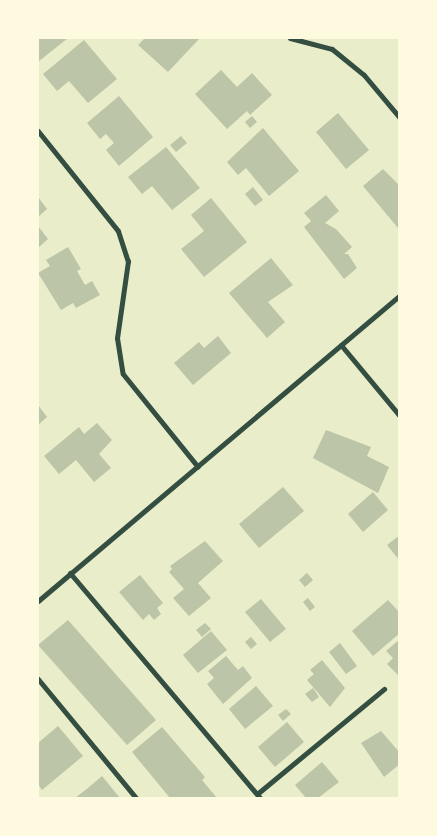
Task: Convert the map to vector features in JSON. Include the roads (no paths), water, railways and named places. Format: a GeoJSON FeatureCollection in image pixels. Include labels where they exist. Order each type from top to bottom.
{"type":"FeatureCollection","features":[{"type":"Feature","properties":{"kind":"street"},"geometry":{"type":"LineString","coordinates":[[290,38],[332,49],[364,75],[400,118]]}},
{"type":"Feature","properties":{"kind":"street"},"geometry":{"type":"LineString","coordinates":[[38,131],[118,231],[128,261],[117,338],[123,374],[198,466]]}},
{"type":"Feature","properties":{"kind":"street"},"geometry":{"type":"LineString","coordinates":[[38,601],[400,295]]}},
{"type":"Feature","properties":{"kind":"street"},"geometry":{"type":"LineString","coordinates":[[341,345],[400,416]]}},
{"type":"Feature","properties":{"kind":"street"},"geometry":{"type":"LineString","coordinates":[[70,573],[258,796],[384,689]]}},
{"type":"Feature","properties":{"kind":"street"},"geometry":{"type":"LineString","coordinates":[[38,679],[136,798]]}}]}
